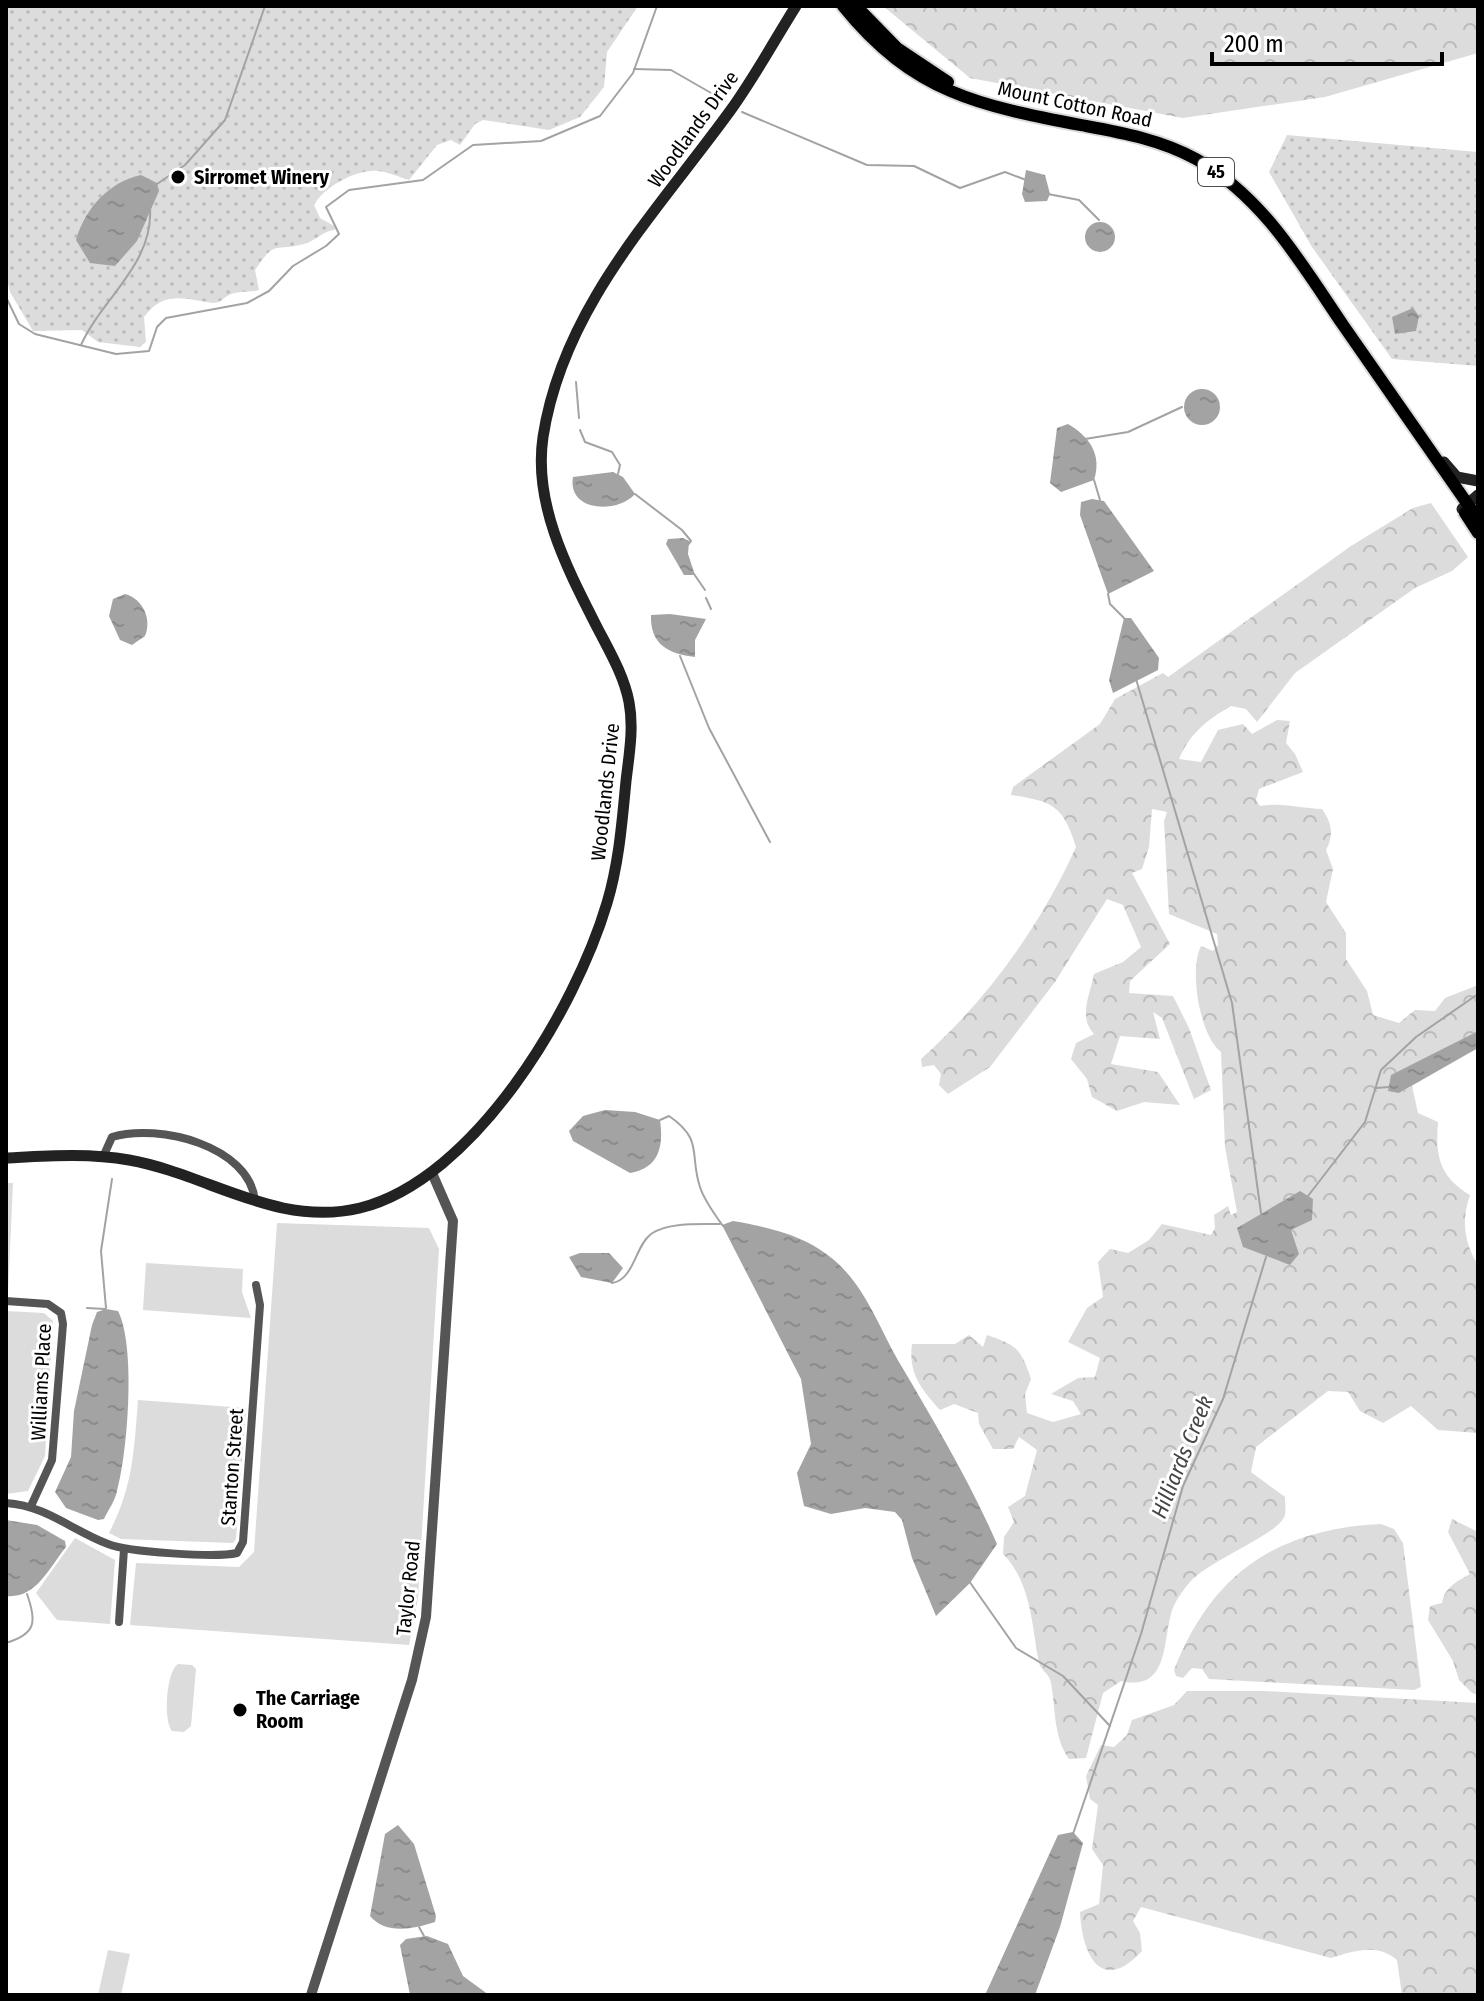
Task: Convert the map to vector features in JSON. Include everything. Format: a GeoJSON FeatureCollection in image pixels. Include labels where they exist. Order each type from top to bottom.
{"type":"FeatureCollection","features":[{"type":"Feature","properties":{"kind":"main road","name":"Woodlands Drive"},"geometry":{"type":"LineString","coordinates":[[6,1158],[103,1157],[162,1168],[255,1201],[306,1212],[355,1209],[386,1200],[432,1173],[513,1086],[548,1039],[605,909],[620,843],[632,724],[629,699],[548,515],[542,480],[544,434],[568,345],[593,297],[732,109],[796,6]]}},
{"type":"Feature","properties":{"kind":"main road"},"geometry":{"type":"LineString","coordinates":[[834,6],[868,44],[903,65]]}},
{"type":"Feature","properties":{"kind":"main road","name":"Mount Cotton Road"},"geometry":{"type":"LineString","coordinates":[[843,6],[903,65],[954,95],[1021,114],[1139,137],[1176,149],[1210,167],[1239,189],[1269,219],[1414,424],[1478,533]]}},
{"type":"Feature","properties":{"kind":"main road"},"geometry":{"type":"LineString","coordinates":[[856,6],[897,48],[931,73],[1021,114]]}},
{"type":"Feature","properties":{"kind":"main road","name":"Mount Cotton Road"},"geometry":{"type":"LineString","coordinates":[[1346,329],[1355,348],[1463,504],[1478,519]]}},
{"type":"Feature","properties":{"kind":"main road"},"geometry":{"type":"LineString","coordinates":[[1414,424],[1457,477],[1478,482],[1463,504]]}},
{"type":"Feature","properties":{"kind":"main road"},"geometry":{"type":"LineString","coordinates":[[1463,504],[1478,495]]}},
{"type":"Feature","properties":{"kind":"street"},"geometry":{"type":"LineString","coordinates":[[103,1157],[112,1137],[124,1133],[178,1135],[212,1150],[244,1173],[252,1183],[255,1201]]}},
{"type":"Feature","properties":{"kind":"street","name":"Taylor Road"},"geometry":{"type":"LineString","coordinates":[[311,1995],[412,1680],[426,1617],[453,1221],[432,1173]]}},
{"type":"Feature","properties":{"kind":"street","name":"Stanton Street"},"geometry":{"type":"LineString","coordinates":[[6,1503],[31,1506],[124,1549],[229,1555],[241,1549],[260,1305],[256,1285]]}},
{"type":"Feature","properties":{"kind":"street","name":"Williams Place"},"geometry":{"type":"LineString","coordinates":[[6,1301],[48,1304],[61,1313],[63,1324],[52,1460],[31,1506]]}},
{"type":"Feature","properties":{"kind":"street"},"geometry":{"type":"LineString","coordinates":[[119,1622],[124,1549]]}},
{"type":"Feature","properties":{"kind":"green space","name":"Sirromet Winery"},"geometry":{"type":"Polygon","coordinates":[[[6,6],[638,6],[607,52],[604,87],[580,117],[549,130],[483,120],[475,124],[460,145],[451,140],[437,145],[409,180],[390,173],[369,171],[342,180],[314,205],[320,218],[336,227],[334,230],[304,244],[276,248],[267,254],[255,270],[259,290],[233,293],[216,303],[176,298],[160,303],[144,317],[146,342],[140,347],[98,342],[82,330],[33,331],[10,292],[6,275],[6,6]]]}},
{"type":"Feature","properties":{"kind":"green space"},"geometry":{"type":"Polygon","coordinates":[[[883,6],[1478,6],[1478,53],[1325,97],[1183,118],[970,78],[883,6]]]}},
{"type":"Feature","properties":{"kind":"green space"},"geometry":{"type":"Polygon","coordinates":[[[1287,135],[1478,152],[1478,366],[1392,359],[1312,247],[1269,172],[1287,135]]]}},
{"type":"Feature","properties":{"kind":"green space"},"geometry":{"type":"Polygon","coordinates":[[[1431,503],[1468,557],[1452,571],[1415,588],[1295,673],[1257,722],[1246,709],[1231,706],[1214,717],[1194,734],[1179,759],[1201,762],[1218,730],[1243,724],[1252,734],[1277,720],[1290,721],[1286,743],[1303,772],[1259,789],[1256,800],[1260,806],[1322,809],[1325,814],[1331,834],[1326,850],[1333,869],[1326,902],[1346,933],[1346,959],[1367,991],[1373,1015],[1399,1023],[1415,1010],[1435,1011],[1445,998],[1478,985],[1478,1031],[1392,1075],[1399,1093],[1412,1086],[1418,1113],[1438,1122],[1442,1165],[1452,1181],[1470,1195],[1465,1223],[1467,1240],[1478,1265],[1478,1433],[1438,1430],[1411,1406],[1383,1423],[1360,1411],[1348,1392],[1328,1391],[1256,1447],[1251,1472],[1285,1497],[1285,1515],[1271,1530],[1212,1565],[1190,1582],[1172,1610],[1161,1662],[1155,1672],[1148,1679],[1121,1681],[1103,1693],[1086,1758],[1069,1759],[1058,1732],[1050,1680],[1039,1663],[1025,1591],[1003,1554],[1004,1537],[1014,1522],[1008,1507],[1025,1496],[1037,1450],[1019,1437],[1013,1449],[993,1449],[979,1424],[978,1413],[954,1404],[940,1410],[917,1380],[912,1364],[912,1344],[955,1344],[969,1335],[983,1347],[987,1335],[997,1339],[1011,1345],[1021,1355],[1027,1369],[1031,1379],[1025,1394],[1027,1413],[1053,1422],[1081,1414],[1073,1401],[1051,1394],[1078,1378],[1095,1377],[1100,1358],[1068,1342],[1087,1308],[1103,1297],[1098,1262],[1110,1249],[1128,1253],[1149,1240],[1162,1224],[1211,1235],[1215,1228],[1214,1215],[1228,1206],[1231,1215],[1237,1212],[1225,1147],[1221,1052],[1207,1032],[1196,985],[1201,946],[1213,951],[1218,945],[1217,934],[1169,914],[1164,821],[1167,812],[1152,809],[1149,847],[1142,869],[1132,873],[1170,944],[1130,981],[1129,993],[1173,996],[1189,1028],[1211,1090],[1194,1099],[1162,1018],[1153,1012],[1160,1039],[1120,1036],[1111,1064],[1158,1072],[1180,1105],[1144,1102],[1117,1111],[1092,1097],[1087,1079],[1071,1059],[1076,1043],[1094,1034],[1086,1013],[1094,974],[1123,962],[1141,947],[1123,905],[1107,899],[1055,982],[990,1067],[948,1094],[939,1085],[941,1074],[934,1065],[922,1067],[921,1059],[968,1013],[1009,961],[1046,906],[1076,847],[1061,814],[1046,803],[1011,795],[1013,787],[1100,724],[1115,699],[1163,673],[1168,677],[1351,546],[1413,508],[1431,503]]]}},
{"type":"Feature","properties":{"kind":"green space"},"geometry":{"type":"Polygon","coordinates":[[[6,1183],[13,1183],[8,1293],[6,1293],[6,1183]]]}},
{"type":"Feature","properties":{"kind":"green space"},"geometry":{"type":"Polygon","coordinates":[[[277,1223],[429,1228],[439,1249],[418,1598],[409,1645],[130,1625],[136,1563],[239,1567],[254,1552],[277,1223]]]}},
{"type":"Feature","properties":{"kind":"green space"},"geometry":{"type":"Polygon","coordinates":[[[146,1263],[243,1269],[242,1292],[251,1318],[143,1310],[146,1263]]]}},
{"type":"Feature","properties":{"kind":"green space"},"geometry":{"type":"Polygon","coordinates":[[[6,1311],[44,1313],[53,1321],[45,1456],[28,1491],[6,1494],[6,1311]]]}},
{"type":"Feature","properties":{"kind":"green space"},"geometry":{"type":"Polygon","coordinates":[[[138,1400],[246,1408],[236,1539],[233,1543],[121,1539],[109,1533],[128,1484],[138,1400]]]}},
{"type":"Feature","properties":{"kind":"green space"},"geometry":{"type":"Polygon","coordinates":[[[1452,1519],[1478,1532],[1478,1695],[1459,1680],[1453,1661],[1428,1620],[1430,1606],[1442,1603],[1448,1589],[1470,1574],[1448,1532],[1452,1519]]]}},
{"type":"Feature","properties":{"kind":"green space"},"geometry":{"type":"Polygon","coordinates":[[[1381,1524],[1394,1529],[1403,1543],[1421,1687],[1414,1690],[1209,1679],[1202,1669],[1192,1668],[1183,1678],[1176,1676],[1174,1670],[1208,1607],[1229,1582],[1253,1562],[1310,1535],[1381,1524]]]}},
{"type":"Feature","properties":{"kind":"green space"},"geometry":{"type":"Polygon","coordinates":[[[75,1538],[115,1560],[110,1624],[57,1620],[36,1593],[75,1538]]]}},
{"type":"Feature","properties":{"kind":"green space"},"geometry":{"type":"Polygon","coordinates":[[[178,1664],[192,1665],[196,1669],[191,1726],[184,1732],[172,1731],[167,1717],[168,1686],[178,1664]]]}},
{"type":"Feature","properties":{"kind":"green space"},"geometry":{"type":"Polygon","coordinates":[[[1187,1691],[1264,1691],[1478,1703],[1478,1995],[1402,1995],[1397,1960],[1382,1952],[1366,1950],[1331,1958],[1141,1907],[1133,1921],[1140,1933],[1142,1951],[1128,1964],[1115,1970],[1096,1964],[1085,1942],[1080,1912],[1099,1904],[1103,1865],[1092,1849],[1098,1805],[1090,1799],[1086,1776],[1101,1745],[1114,1747],[1127,1735],[1132,1720],[1174,1705],[1187,1691]]]}},
{"type":"Feature","properties":{"kind":"green space"},"geometry":{"type":"Polygon","coordinates":[[[108,1950],[130,1954],[121,1995],[98,1995],[108,1950]]]}},
{"type":"Feature","properties":{"kind":"water"},"geometry":{"type":"Polygon","coordinates":[[[1026,170],[1045,175],[1050,194],[1047,201],[1025,202],[1022,194],[1026,170]]]}},
{"type":"Feature","properties":{"kind":"water"},"geometry":{"type":"Polygon","coordinates":[[[141,175],[157,183],[159,191],[137,241],[115,266],[90,263],[76,240],[85,217],[109,190],[141,175]]]}},
{"type":"Feature","properties":{"kind":"water"},"geometry":{"type":"Polygon","coordinates":[[[1100,222],[1111,226],[1115,237],[1111,248],[1100,252],[1089,248],[1085,237],[1089,226],[1100,222]]]}},
{"type":"Feature","properties":{"kind":"water"},"geometry":{"type":"Polygon","coordinates":[[[1413,308],[1419,316],[1416,331],[1395,334],[1392,317],[1413,308]]]}},
{"type":"Feature","properties":{"kind":"water"},"geometry":{"type":"Polygon","coordinates":[[[1202,389],[1215,394],[1220,407],[1215,420],[1202,425],[1189,420],[1184,407],[1189,394],[1202,389]]]}},
{"type":"Feature","properties":{"kind":"water"},"geometry":{"type":"Polygon","coordinates":[[[1068,424],[1088,441],[1095,455],[1096,471],[1094,480],[1061,492],[1050,483],[1057,428],[1068,424]]]}},
{"type":"Feature","properties":{"kind":"water"},"geometry":{"type":"Polygon","coordinates":[[[613,472],[623,477],[635,494],[617,505],[606,507],[585,503],[573,489],[573,477],[613,472]]]}},
{"type":"Feature","properties":{"kind":"water"},"geometry":{"type":"Polygon","coordinates":[[[1092,499],[1104,501],[1154,571],[1108,594],[1080,515],[1081,502],[1092,499]]]}},
{"type":"Feature","properties":{"kind":"water"},"geometry":{"type":"Polygon","coordinates":[[[683,538],[689,541],[688,554],[695,575],[684,575],[666,544],[668,539],[683,538]]]}},
{"type":"Feature","properties":{"kind":"water"},"geometry":{"type":"Polygon","coordinates":[[[125,594],[141,605],[147,623],[145,636],[132,645],[120,640],[109,616],[113,599],[125,594]]]}},
{"type":"Feature","properties":{"kind":"water"},"geometry":{"type":"Polygon","coordinates":[[[651,615],[706,619],[695,640],[695,657],[669,650],[657,640],[651,615]]]}},
{"type":"Feature","properties":{"kind":"water"},"geometry":{"type":"Polygon","coordinates":[[[1124,618],[1131,618],[1159,658],[1158,670],[1113,693],[1109,680],[1124,618]]]}},
{"type":"Feature","properties":{"kind":"water"},"geometry":{"type":"Polygon","coordinates":[[[1478,1031],[1478,1048],[1399,1093],[1388,1091],[1391,1075],[1478,1031]]]}},
{"type":"Feature","properties":{"kind":"water"},"geometry":{"type":"Polygon","coordinates":[[[605,1110],[635,1112],[660,1120],[660,1148],[647,1167],[630,1173],[573,1141],[569,1131],[583,1116],[605,1110]]]}},
{"type":"Feature","properties":{"kind":"water"},"geometry":{"type":"Polygon","coordinates":[[[1300,1191],[1313,1199],[1312,1220],[1291,1230],[1299,1254],[1290,1265],[1243,1247],[1237,1228],[1300,1191]]]}},
{"type":"Feature","properties":{"kind":"water"},"geometry":{"type":"Polygon","coordinates":[[[733,1221],[799,1239],[819,1249],[847,1273],[868,1302],[976,1498],[997,1544],[970,1583],[936,1616],[912,1558],[902,1520],[895,1512],[865,1508],[831,1514],[804,1506],[797,1473],[811,1444],[801,1379],[722,1225],[733,1221]]]}},
{"type":"Feature","properties":{"kind":"water"},"geometry":{"type":"Polygon","coordinates":[[[580,1253],[609,1253],[623,1268],[612,1283],[581,1277],[569,1257],[580,1253]]]}},
{"type":"Feature","properties":{"kind":"water"},"geometry":{"type":"Polygon","coordinates":[[[106,1309],[118,1311],[124,1327],[128,1400],[117,1491],[104,1519],[98,1520],[66,1508],[55,1492],[71,1457],[74,1411],[92,1325],[97,1312],[106,1309]]]}},
{"type":"Feature","properties":{"kind":"water"},"geometry":{"type":"Polygon","coordinates":[[[6,1520],[37,1525],[65,1541],[66,1547],[34,1587],[16,1596],[6,1596],[6,1520]]]}},
{"type":"Feature","properties":{"kind":"water"},"geometry":{"type":"Polygon","coordinates":[[[398,1825],[414,1844],[436,1916],[435,1922],[400,1929],[384,1926],[370,1916],[385,1834],[398,1825]]]}},
{"type":"Feature","properties":{"kind":"water"},"geometry":{"type":"Polygon","coordinates":[[[1073,1832],[1083,1843],[1060,1927],[1035,1995],[985,1995],[1058,1835],[1073,1832]]]}},
{"type":"Feature","properties":{"kind":"water"},"geometry":{"type":"Polygon","coordinates":[[[427,1936],[448,1944],[463,1976],[489,1995],[410,1995],[400,1945],[406,1939],[427,1936]]]}},
{"type":"Feature","properties":{"kind":"waterway"},"geometry":{"type":"LineString","coordinates":[[157,184],[185,165],[225,120],[265,6]]}},
{"type":"Feature","properties":{"kind":"waterway"},"geometry":{"type":"LineString","coordinates":[[6,297],[19,324],[35,334],[116,354],[149,351],[157,327],[166,318],[247,303],[269,291],[293,266],[326,246],[339,234],[326,207],[349,190],[423,180],[473,145],[541,141],[600,116],[633,73],[657,6]]}},
{"type":"Feature","properties":{"kind":"waterway"},"geometry":{"type":"LineString","coordinates":[[634,69],[671,70],[725,101]]}},
{"type":"Feature","properties":{"kind":"waterway"},"geometry":{"type":"LineString","coordinates":[[742,112],[867,165],[914,166],[960,188],[1005,172],[1026,180]]}},
{"type":"Feature","properties":{"kind":"waterway"},"geometry":{"type":"LineString","coordinates":[[1048,194],[1079,200],[1099,220]]}},
{"type":"Feature","properties":{"kind":"waterway"},"geometry":{"type":"LineString","coordinates":[[81,345],[144,246],[150,207]]}},
{"type":"Feature","properties":{"kind":"waterway"},"geometry":{"type":"LineString","coordinates":[[576,382],[579,418]]}},
{"type":"Feature","properties":{"kind":"waterway"},"geometry":{"type":"LineString","coordinates":[[1085,439],[1128,432],[1182,407]]}},
{"type":"Feature","properties":{"kind":"waterway"},"geometry":{"type":"LineString","coordinates":[[580,430],[585,442],[612,452],[620,465],[618,474]]}},
{"type":"Feature","properties":{"kind":"waterway"},"geometry":{"type":"LineString","coordinates":[[1094,480],[1100,500]]}},
{"type":"Feature","properties":{"kind":"waterway"},"geometry":{"type":"LineString","coordinates":[[635,494],[682,530],[691,541],[686,547]]}},
{"type":"Feature","properties":{"kind":"waterway"},"geometry":{"type":"LineString","coordinates":[[694,574],[705,590]]}},
{"type":"Feature","properties":{"kind":"waterway"},"geometry":{"type":"LineString","coordinates":[[1108,594],[1110,604],[1124,618]]}},
{"type":"Feature","properties":{"kind":"waterway"},"geometry":{"type":"LineString","coordinates":[[706,598],[711,609]]}},
{"type":"Feature","properties":{"kind":"waterway"},"geometry":{"type":"LineString","coordinates":[[680,656],[709,728],[770,842]]}},
{"type":"Feature","properties":{"kind":"waterway"},"geometry":{"type":"LineString","coordinates":[[1136,679],[1232,1003],[1261,1213]]}},
{"type":"Feature","properties":{"kind":"waterway","name":"Hilliards Creek"},"geometry":{"type":"LineString","coordinates":[[1308,1196],[1365,1122],[1381,1070],[1416,1037],[1478,994]]}},
{"type":"Feature","properties":{"kind":"waterway"},"geometry":{"type":"LineString","coordinates":[[1376,1088],[1389,1087]]}},
{"type":"Feature","properties":{"kind":"waterway"},"geometry":{"type":"LineString","coordinates":[[660,1120],[669,1116],[687,1133],[694,1148],[702,1192],[723,1226]]}},
{"type":"Feature","properties":{"kind":"waterway"},"geometry":{"type":"LineString","coordinates":[[106,1308],[101,1251],[112,1179]]}},
{"type":"Feature","properties":{"kind":"waterway"},"geometry":{"type":"LineString","coordinates":[[612,1283],[625,1276],[646,1239],[658,1230],[684,1224],[720,1224]]}},
{"type":"Feature","properties":{"kind":"waterway","name":"Hilliards Creek"},"geometry":{"type":"LineString","coordinates":[[1073,1834],[1141,1634],[1183,1486],[1223,1399],[1266,1257]]}},
{"type":"Feature","properties":{"kind":"waterway"},"geometry":{"type":"LineString","coordinates":[[87,1308],[105,1309]]}},
{"type":"Feature","properties":{"kind":"waterway"},"geometry":{"type":"LineString","coordinates":[[969,1581],[1016,1648],[1063,1676],[1110,1726]]}},
{"type":"Feature","properties":{"kind":"waterway"},"geometry":{"type":"LineString","coordinates":[[6,1643],[23,1635],[32,1626],[27,1594]]}},
{"type":"Feature","properties":{"kind":"waterway"},"geometry":{"type":"LineString","coordinates":[[419,1927],[424,1936]]}},
{"type":"Feature","properties":{"kind":"place","name":"Sirromet Winery"},"geometry":{"type":"Point","coordinates":[178,177]}},
{"type":"Feature","properties":{"kind":"place","name":"The Carriage Room"},"geometry":{"type":"Point","coordinates":[240,1710]}}]}
